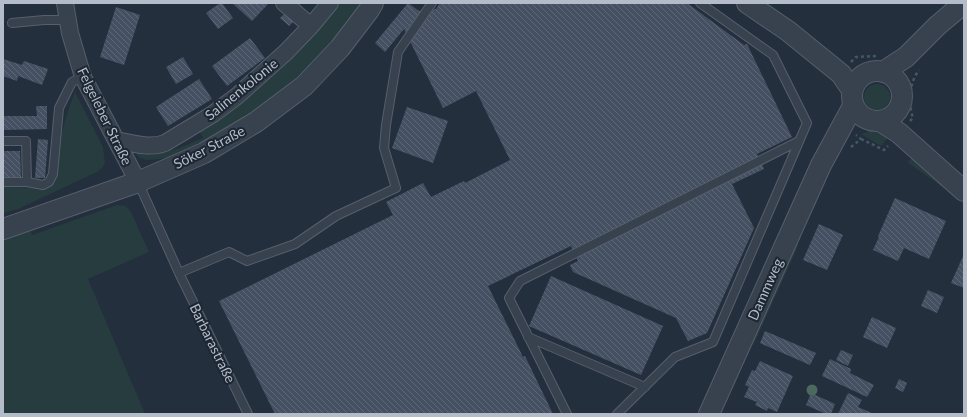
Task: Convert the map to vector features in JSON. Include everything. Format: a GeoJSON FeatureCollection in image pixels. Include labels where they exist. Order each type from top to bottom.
{"type":"FeatureCollection","features":[{"type":"Feature","properties":{"kind":"street","name":"Felgeleber Straße"},"geometry":{"type":"LineString","coordinates":[[64,3],[70,33],[83,77],[138,182]]}},
{"type":"Feature","properties":{"kind":"street"},"geometry":{"type":"LineString","coordinates":[[284,3],[311,26]]}},
{"type":"Feature","properties":{"kind":"street","name":"Salinenkolonie"},"geometry":{"type":"LineString","coordinates":[[116,140],[145,145],[159,145],[165,143],[213,114],[237,96],[286,52],[311,26],[330,3]]}},
{"type":"Feature","properties":{"kind":"street","name":"Söker Straße"},"geometry":{"type":"LineString","coordinates":[[3,229],[138,182],[204,153],[256,122],[304,86],[340,48],[373,3]]}},
{"type":"Feature","properties":{"kind":"street"},"geometry":{"type":"LineString","coordinates":[[747,3],[788,32],[841,74],[858,113],[861,116],[876,121],[899,133],[964,191]]}},
{"type":"Feature","properties":{"kind":"street"},"geometry":{"type":"LineString","coordinates":[[852,98],[855,82],[861,76],[875,72],[906,57],[937,26],[964,3]]}},
{"type":"Feature","properties":{"kind":"street"},"geometry":{"type":"LineString","coordinates":[[876,121],[889,119],[903,106],[910,67],[937,26]]}},
{"type":"Feature","properties":{"kind":"street"},"geometry":{"type":"LineString","coordinates":[[788,32],[817,42],[852,66],[889,74],[894,78],[899,83],[903,106],[941,170]]}},
{"type":"Feature","properties":{"kind":"street","name":"Dammweg"},"geometry":{"type":"LineString","coordinates":[[709,414],[852,98]]}},
{"type":"Feature","properties":{"kind":"street","name":"Dammweg"},"geometry":{"type":"LineString","coordinates":[[821,165],[859,128],[876,121]]}},
{"type":"Feature","properties":{"kind":"lane"},"geometry":{"type":"LineString","coordinates":[[179,273],[229,252],[247,261],[295,244],[336,216],[396,188],[384,148],[386,125],[398,52],[432,3]]}},
{"type":"Feature","properties":{"kind":"lane"},"geometry":{"type":"LineString","coordinates":[[617,414],[675,357],[713,342],[807,123],[773,55],[700,3]]}},
{"type":"Feature","properties":{"kind":"lane"},"geometry":{"type":"LineString","coordinates":[[12,23],[44,20],[68,20]]}},
{"type":"Feature","properties":{"kind":"lane"},"geometry":{"type":"LineString","coordinates":[[3,182],[43,184],[49,182],[53,174],[60,108],[72,82],[83,77]]}},
{"type":"Feature","properties":{"kind":"lane"},"geometry":{"type":"LineString","coordinates":[[3,141],[26,140],[27,182]]}},
{"type":"Feature","properties":{"kind":"lane"},"geometry":{"type":"LineString","coordinates":[[567,414],[509,298],[520,281],[799,142]]}},
{"type":"Feature","properties":{"kind":"lane","name":"Barbarastraße"},"geometry":{"type":"LineString","coordinates":[[138,182],[179,273],[248,414]]}},
{"type":"Feature","properties":{"kind":"lane"},"geometry":{"type":"LineString","coordinates":[[528,337],[645,387]]}},
{"type":"Feature","properties":{"kind":"path"},"geometry":{"type":"LineString","coordinates":[[903,106],[913,118],[910,109],[911,85],[914,76],[919,69]]}},
{"type":"Feature","properties":{"kind":"path"},"geometry":{"type":"LineString","coordinates":[[861,139],[884,150]]}},
{"type":"Feature","properties":{"kind":"green space"},"geometry":{"type":"Polygon","coordinates":[[[339,3],[361,3],[345,26],[325,50],[303,74],[275,99],[234,128],[170,158],[147,160],[140,158],[135,153],[139,150],[163,153],[203,138],[198,129],[316,30],[339,3]]]}},
{"type":"Feature","properties":{"kind":"green space"},"geometry":{"type":"Polygon","coordinates":[[[877,84],[886,88],[890,97],[886,106],[877,110],[868,106],[864,97],[868,88],[877,84]]]}},
{"type":"Feature","properties":{"kind":"green space"},"geometry":{"type":"Polygon","coordinates":[[[75,92],[103,147],[105,163],[97,172],[18,209],[3,213],[3,187],[46,188],[58,157],[61,135],[75,92]]]}},
{"type":"Feature","properties":{"kind":"green space"},"geometry":{"type":"Polygon","coordinates":[[[874,130],[881,130],[891,134],[881,146],[861,134],[874,130]]]}},
{"type":"Feature","properties":{"kind":"green space"},"geometry":{"type":"Polygon","coordinates":[[[915,156],[949,189],[948,191],[907,162],[915,156]]]}},
{"type":"Feature","properties":{"kind":"green space"},"geometry":{"type":"Polygon","coordinates":[[[117,205],[126,206],[131,212],[149,252],[88,279],[145,414],[3,414],[3,238],[30,229],[32,235],[117,205]]]}},
{"type":"Feature","properties":{"kind":"green space"},"geometry":{"type":"Polygon","coordinates":[[[803,227],[796,251],[753,346],[750,340],[803,227]]]}},
{"type":"Feature","properties":{"kind":"building"},"geometry":{"type":"Polygon","coordinates":[[[222,3],[233,18],[218,29],[206,13],[222,3]]]}},
{"type":"Feature","properties":{"kind":"building"},"geometry":{"type":"Polygon","coordinates":[[[232,3],[269,3],[252,21],[232,3]]]}},
{"type":"Feature","properties":{"kind":"building"},"geometry":{"type":"Polygon","coordinates":[[[408,3],[419,11],[436,9],[440,3],[687,3],[744,45],[747,44],[792,137],[757,154],[764,169],[732,184],[754,228],[707,333],[688,341],[676,318],[573,272],[570,265],[578,261],[571,246],[488,286],[523,357],[525,356],[553,414],[275,414],[219,301],[393,215],[386,202],[423,183],[431,197],[464,181],[465,183],[510,160],[476,91],[443,108],[404,29],[385,52],[375,43],[408,3]]]}},
{"type":"Feature","properties":{"kind":"building"},"geometry":{"type":"Polygon","coordinates":[[[116,7],[140,15],[124,65],[100,57],[116,7]]]}},
{"type":"Feature","properties":{"kind":"building"},"geometry":{"type":"Polygon","coordinates":[[[285,13],[294,21],[289,26],[280,18],[285,13]]]}},
{"type":"Feature","properties":{"kind":"building"},"geometry":{"type":"Polygon","coordinates":[[[250,38],[265,58],[227,86],[212,66],[250,38]]]}},
{"type":"Feature","properties":{"kind":"building"},"geometry":{"type":"Polygon","coordinates":[[[183,57],[193,74],[176,84],[166,67],[183,57]]]}},
{"type":"Feature","properties":{"kind":"building"},"geometry":{"type":"Polygon","coordinates":[[[3,59],[22,65],[24,61],[48,69],[42,85],[18,76],[17,81],[3,76],[3,59]]]}},
{"type":"Feature","properties":{"kind":"building"},"geometry":{"type":"Polygon","coordinates":[[[199,79],[212,99],[168,126],[156,107],[199,79]]]}},
{"type":"Feature","properties":{"kind":"building"},"geometry":{"type":"Polygon","coordinates":[[[36,106],[47,106],[47,129],[3,130],[3,116],[37,116],[36,106]]]}},
{"type":"Feature","properties":{"kind":"building"},"geometry":{"type":"Polygon","coordinates":[[[407,107],[448,121],[433,163],[392,148],[407,107]]]}},
{"type":"Feature","properties":{"kind":"building"},"geometry":{"type":"Polygon","coordinates":[[[38,139],[48,140],[45,178],[35,178],[38,139]]]}},
{"type":"Feature","properties":{"kind":"building"},"geometry":{"type":"Polygon","coordinates":[[[3,151],[20,151],[21,177],[3,177],[3,151]]]}},
{"type":"Feature","properties":{"kind":"building"},"geometry":{"type":"Polygon","coordinates":[[[895,198],[946,221],[929,259],[904,248],[898,261],[873,250],[895,198]]]}},
{"type":"Feature","properties":{"kind":"building"},"geometry":{"type":"Polygon","coordinates":[[[819,224],[843,235],[827,270],[803,260],[819,224]]]}},
{"type":"Feature","properties":{"kind":"building"},"geometry":{"type":"Polygon","coordinates":[[[964,254],[964,288],[951,283],[964,254]]]}},
{"type":"Feature","properties":{"kind":"building"},"geometry":{"type":"Polygon","coordinates":[[[551,276],[663,326],[641,375],[529,326],[551,276]]]}},
{"type":"Feature","properties":{"kind":"building"},"geometry":{"type":"Polygon","coordinates":[[[928,290],[944,297],[937,313],[921,306],[928,290]]]}},
{"type":"Feature","properties":{"kind":"building"},"geometry":{"type":"Polygon","coordinates":[[[872,317],[896,328],[887,348],[863,337],[872,317]]]}},
{"type":"Feature","properties":{"kind":"building"},"geometry":{"type":"Polygon","coordinates":[[[765,331],[816,353],[810,365],[760,343],[765,331]]]}},
{"type":"Feature","properties":{"kind":"building"},"geometry":{"type":"Polygon","coordinates":[[[841,350],[853,355],[848,366],[836,360],[841,350]]]}},
{"type":"Feature","properties":{"kind":"building"},"geometry":{"type":"Polygon","coordinates":[[[830,359],[851,369],[850,373],[874,385],[867,397],[822,376],[830,359]]]}},
{"type":"Feature","properties":{"kind":"building"},"geometry":{"type":"Polygon","coordinates":[[[760,361],[793,376],[777,412],[768,408],[767,411],[755,405],[757,402],[744,397],[749,387],[745,385],[752,370],[755,371],[760,361]]]}},
{"type":"Feature","properties":{"kind":"building"},"geometry":{"type":"Polygon","coordinates":[[[899,379],[907,383],[903,392],[895,388],[899,379]]]}},
{"type":"Feature","properties":{"kind":"building"},"geometry":{"type":"Polygon","coordinates":[[[811,393],[835,404],[831,414],[826,414],[806,405],[811,393]]]}},
{"type":"Feature","properties":{"kind":"building"},"geometry":{"type":"Polygon","coordinates":[[[848,393],[862,400],[858,407],[874,414],[838,414],[848,393]]]}}]}
